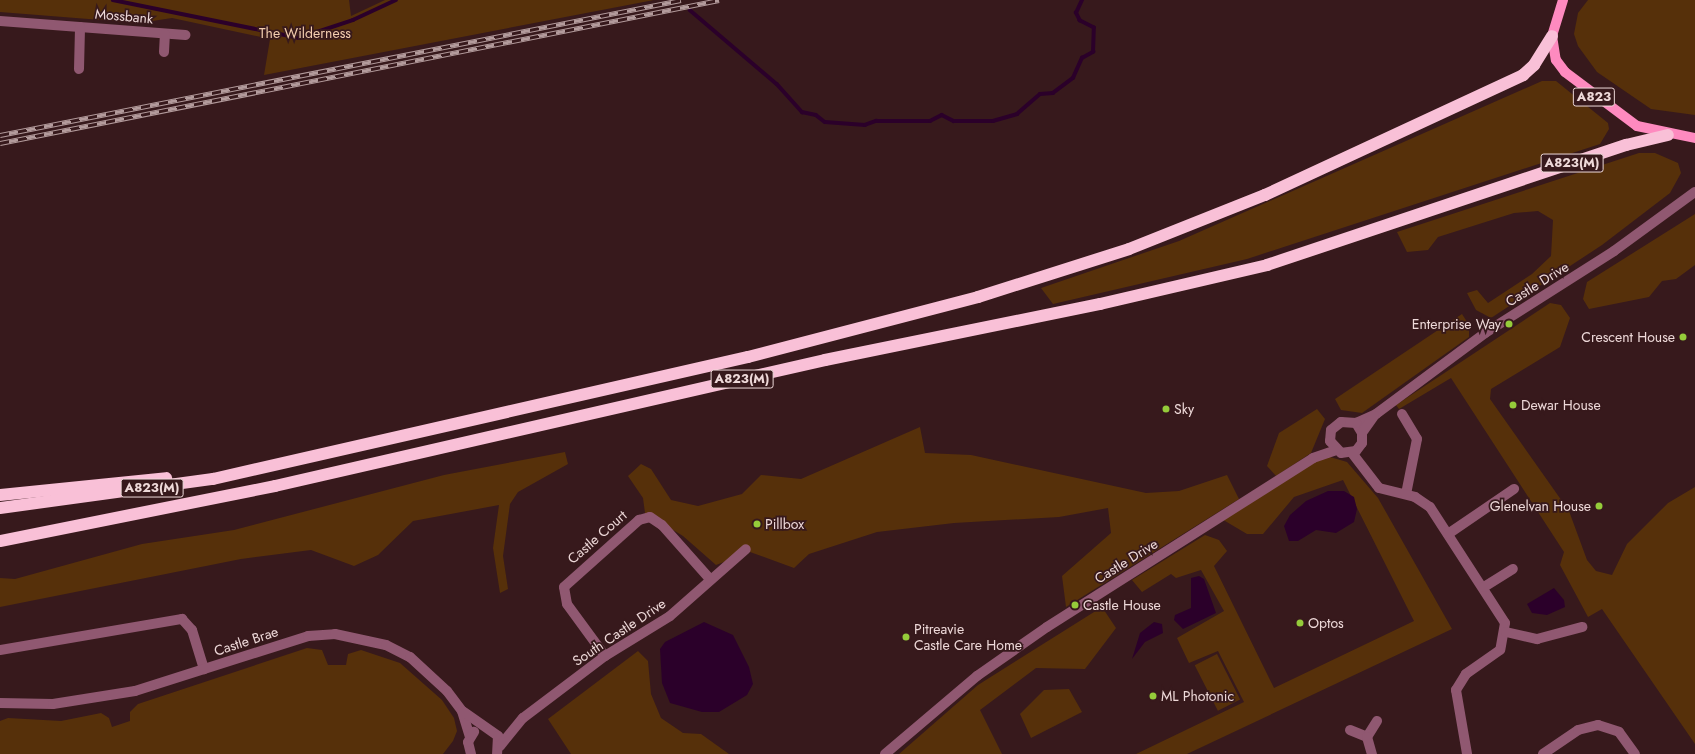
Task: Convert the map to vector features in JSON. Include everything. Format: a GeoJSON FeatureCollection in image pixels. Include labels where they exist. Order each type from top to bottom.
{"type":"FeatureCollection","features":[{"type":"Feature","properties":{"kind":"highway","name":"A823(M)"},"geometry":{"type":"LineString","coordinates":[[0,508],[214,479],[748,357],[978,297],[1129,250],[1265,195],[1522,75],[1534,65],[1552,36]]}},
{"type":"Feature","properties":{"kind":"highway","name":"A823(M)"},"geometry":{"type":"LineString","coordinates":[[0,541],[275,486],[826,360],[1100,304],[1267,265],[1632,143],[1668,135]]}},
{"type":"Feature","properties":{"kind":"highway"},"geometry":{"type":"LineString","coordinates":[[0,495],[302,459]]}},
{"type":"Feature","properties":{"kind":"main road","name":"A823"},"geometry":{"type":"LineString","coordinates":[[1558,3],[1552,36],[1556,60],[1575,82],[1631,123],[1668,135],[1693,139]]}},
{"type":"Feature","properties":{"kind":"street","name":"Mossbank"},"geometry":{"type":"LineString","coordinates":[[0,21],[185,35]]}},
{"type":"Feature","properties":{"kind":"street","name":"Mossbank"},"geometry":{"type":"LineString","coordinates":[[79,69],[80,27]]}},
{"type":"Feature","properties":{"kind":"street","name":"Mossbank"},"geometry":{"type":"LineString","coordinates":[[164,52],[165,34]]}},
{"type":"Feature","properties":{"kind":"street","name":"Castle Drive"},"geometry":{"type":"LineString","coordinates":[[885,754],[1004,656],[1313,458],[1330,441],[1331,430],[1337,423],[1356,424],[1376,414],[1485,333],[1676,208],[1695,192]]}},
{"type":"Feature","properties":{"kind":"street","name":"Castle Drive"},"geometry":{"type":"LineString","coordinates":[[1676,208],[1695,200]]}},
{"type":"Feature","properties":{"kind":"street","name":"Castle Drive"},"geometry":{"type":"LineString","coordinates":[[1313,458],[1336,450],[1355,450],[1362,432],[1376,414]]}},
{"type":"Feature","properties":{"kind":"street"},"geometry":{"type":"LineString","coordinates":[[1402,414],[1417,440],[1406,494]]}},
{"type":"Feature","properties":{"kind":"street"},"geometry":{"type":"LineString","coordinates":[[1356,424],[1362,432]]}},
{"type":"Feature","properties":{"kind":"street"},"geometry":{"type":"LineString","coordinates":[[1330,441],[1336,450]]}},
{"type":"Feature","properties":{"kind":"street"},"geometry":{"type":"LineString","coordinates":[[1355,450],[1362,467],[1379,488],[1406,494],[1425,502],[1484,587],[1503,618],[1506,632],[1496,656],[1466,674],[1456,690],[1467,754]]}},
{"type":"Feature","properties":{"kind":"street"},"geometry":{"type":"LineString","coordinates":[[1448,534],[1514,489]]}},
{"type":"Feature","properties":{"kind":"street","name":"Castle Court"},"geometry":{"type":"LineString","coordinates":[[605,656],[567,604],[564,587],[638,520],[650,517],[662,525],[710,579]]}},
{"type":"Feature","properties":{"kind":"street","name":"South Castle Drive"},"geometry":{"type":"LineString","coordinates":[[499,751],[523,718],[605,656],[670,616],[710,579],[746,549]]}},
{"type":"Feature","properties":{"kind":"street"},"geometry":{"type":"LineString","coordinates":[[1484,587],[1513,569]]}},
{"type":"Feature","properties":{"kind":"street"},"geometry":{"type":"LineString","coordinates":[[0,650],[182,619],[192,630],[204,669]]}},
{"type":"Feature","properties":{"kind":"street"},"geometry":{"type":"LineString","coordinates":[[1506,632],[1538,639],[1582,628]]}},
{"type":"Feature","properties":{"kind":"street","name":"Castle Brae"},"geometry":{"type":"LineString","coordinates":[[0,709],[16,705],[89,700],[204,669],[308,636],[357,637],[386,644],[410,657],[447,691],[462,711],[489,730],[499,751]]}},
{"type":"Feature","properties":{"kind":"street","name":"Castle Brae"},"geometry":{"type":"LineString","coordinates":[[0,703],[16,705]]}},
{"type":"Feature","properties":{"kind":"street","name":"Castle Brae"},"geometry":{"type":"LineString","coordinates":[[462,711],[471,754]]}},
{"type":"Feature","properties":{"kind":"street","name":"South Castle Drive"},"geometry":{"type":"LineString","coordinates":[[489,730],[523,718]]}},
{"type":"Feature","properties":{"kind":"street"},"geometry":{"type":"LineString","coordinates":[[1372,754],[1367,737],[1377,721]]}},
{"type":"Feature","properties":{"kind":"street"},"geometry":{"type":"LineString","coordinates":[[1543,754],[1578,730],[1598,725],[1619,732],[1635,754]]}},
{"type":"Feature","properties":{"kind":"street"},"geometry":{"type":"LineString","coordinates":[[461,754],[469,739],[478,730],[489,730]]}},
{"type":"Feature","properties":{"kind":"street"},"geometry":{"type":"LineString","coordinates":[[1350,730],[1367,737]]}},
{"type":"Feature","properties":{"kind":"green space","name":"The Wilderness"},"geometry":{"type":"Polygon","coordinates":[[[0,0],[349,0],[351,16],[385,0],[654,0],[264,75],[270,39],[172,18],[139,23],[0,12],[0,0]]]}},
{"type":"Feature","properties":{"kind":"green space"},"geometry":{"type":"Polygon","coordinates":[[[1588,0],[1695,0],[1695,115],[1651,109],[1597,72],[1578,46],[1574,34],[1578,13],[1588,0]]]}},
{"type":"Feature","properties":{"kind":"green space"},"geometry":{"type":"Polygon","coordinates":[[[1542,81],[1556,81],[1608,123],[1609,129],[1600,144],[1247,259],[1053,304],[1041,288],[1179,241],[1542,81]]]}},
{"type":"Feature","properties":{"kind":"green space"},"geometry":{"type":"Polygon","coordinates":[[[1639,153],[1655,153],[1678,163],[1681,173],[1670,193],[1602,245],[1491,318],[1476,310],[1467,293],[1477,290],[1488,303],[1532,274],[1551,256],[1553,220],[1538,211],[1514,213],[1438,237],[1428,250],[1407,252],[1397,232],[1639,153]]]}},
{"type":"Feature","properties":{"kind":"green space"},"geometry":{"type":"Polygon","coordinates":[[[1695,214],[1695,265],[1676,279],[1662,281],[1649,297],[1589,309],[1583,299],[1587,282],[1695,214]]]}},
{"type":"Feature","properties":{"kind":"green space"},"geometry":{"type":"Polygon","coordinates":[[[1550,303],[1561,305],[1570,318],[1560,347],[1491,389],[1490,399],[1569,511],[1587,560],[1596,571],[1612,575],[1627,544],[1668,503],[1695,487],[1695,744],[1602,609],[1588,617],[1560,565],[1564,552],[1451,378],[1399,409],[1396,405],[1550,303]]]}},
{"type":"Feature","properties":{"kind":"green space"},"geometry":{"type":"Polygon","coordinates":[[[1462,314],[1469,325],[1469,337],[1362,413],[1341,410],[1335,399],[1462,314]]]}},
{"type":"Feature","properties":{"kind":"green space"},"geometry":{"type":"Polygon","coordinates":[[[1317,409],[1325,419],[1311,453],[1276,476],[1267,466],[1279,433],[1317,409]]]}},
{"type":"Feature","properties":{"kind":"green space"},"geometry":{"type":"Polygon","coordinates":[[[920,427],[925,453],[971,455],[1146,493],[1179,491],[1227,475],[1239,499],[1066,607],[1062,576],[1111,533],[1108,508],[1059,517],[954,523],[877,532],[809,554],[794,568],[750,552],[716,565],[683,536],[645,513],[643,498],[628,476],[641,464],[651,469],[671,500],[698,506],[742,494],[761,475],[801,479],[920,427]]]}},
{"type":"Feature","properties":{"kind":"green space"},"geometry":{"type":"Polygon","coordinates":[[[565,452],[568,464],[518,492],[510,504],[503,556],[508,589],[500,593],[493,548],[499,505],[413,521],[378,555],[354,566],[311,550],[241,559],[0,607],[0,578],[15,579],[142,544],[234,530],[444,475],[565,452]]]}},
{"type":"Feature","properties":{"kind":"green space"},"geometry":{"type":"Polygon","coordinates":[[[1330,457],[1347,462],[1378,498],[1452,629],[1187,754],[1136,754],[1244,702],[1218,651],[1189,663],[1177,638],[1224,611],[1201,570],[1176,578],[1171,574],[1142,592],[1132,580],[1205,535],[1219,540],[1227,551],[1214,566],[1274,688],[1414,621],[1343,480],[1294,497],[1263,534],[1247,534],[1220,518],[1313,458],[1330,457]]]}},
{"type":"Feature","properties":{"kind":"green space"},"geometry":{"type":"Polygon","coordinates":[[[1102,607],[1116,628],[1085,669],[1036,668],[980,710],[1002,754],[899,754],[978,685],[1102,607]]]}},
{"type":"Feature","properties":{"kind":"green space"},"geometry":{"type":"Polygon","coordinates":[[[307,648],[322,650],[328,665],[346,665],[348,654],[361,650],[400,663],[442,700],[454,718],[457,731],[453,741],[443,754],[0,754],[0,721],[8,718],[61,721],[101,713],[109,718],[112,727],[130,721],[130,712],[138,704],[307,648]]]}},
{"type":"Feature","properties":{"kind":"green space"},"geometry":{"type":"Polygon","coordinates":[[[638,651],[648,661],[651,694],[661,718],[683,733],[701,734],[729,754],[571,754],[548,719],[638,651]]]}},
{"type":"Feature","properties":{"kind":"green space"},"geometry":{"type":"Polygon","coordinates":[[[1217,654],[1240,699],[1218,711],[1195,665],[1217,654]]]}},
{"type":"Feature","properties":{"kind":"green space"},"geometry":{"type":"Polygon","coordinates":[[[1069,689],[1082,712],[1031,738],[1020,714],[1044,690],[1069,689]]]}},
{"type":"Feature","properties":{"kind":"shaded area"},"geometry":{"type":"Polygon","coordinates":[[[1328,491],[1344,491],[1354,497],[1357,509],[1354,522],[1336,533],[1316,530],[1298,541],[1289,541],[1284,526],[1290,515],[1306,501],[1328,491]]]}},
{"type":"Feature","properties":{"kind":"shaded area"},"geometry":{"type":"Polygon","coordinates":[[[1199,576],[1204,579],[1216,613],[1183,629],[1174,620],[1175,615],[1191,608],[1191,578],[1199,576]]]}},
{"type":"Feature","properties":{"kind":"shaded area"},"geometry":{"type":"Polygon","coordinates":[[[1554,588],[1564,600],[1565,607],[1547,615],[1532,613],[1527,604],[1554,588]]]}},
{"type":"Feature","properties":{"kind":"shaded area"},"geometry":{"type":"Polygon","coordinates":[[[704,622],[733,635],[749,667],[753,684],[747,695],[719,712],[702,712],[670,703],[662,683],[660,649],[665,642],[704,622]]]}},
{"type":"Feature","properties":{"kind":"shaded area"},"geometry":{"type":"Polygon","coordinates":[[[1154,622],[1162,624],[1163,633],[1145,642],[1132,659],[1140,633],[1154,622]]]}},
{"type":"Feature","properties":{"kind":"waterway"},"geometry":{"type":"LineString","coordinates":[[113,0],[299,38],[353,20],[396,0]]}},
{"type":"Feature","properties":{"kind":"waterway"},"geometry":{"type":"LineString","coordinates":[[690,10],[777,84],[802,112],[816,115],[825,122],[865,125],[876,121],[930,121],[942,115],[954,121],[993,121],[1017,114],[1040,94],[1053,93],[1073,78],[1082,58],[1093,52],[1094,28],[1080,21],[1076,13],[1082,0]]}},
{"type":"Feature","properties":{"kind":"railway"},"geometry":{"type":"LineString","coordinates":[[0,135],[681,0]]}},
{"type":"Feature","properties":{"kind":"railway"},"geometry":{"type":"LineString","coordinates":[[0,143],[719,0]]}},
{"type":"Feature","properties":{"kind":"place","name":"Enterprise Way"},"geometry":{"type":"Point","coordinates":[1509,324]}},
{"type":"Feature","properties":{"kind":"place","name":"Crescent House"},"geometry":{"type":"Point","coordinates":[1683,337]}},
{"type":"Feature","properties":{"kind":"place","name":"Dewar House"},"geometry":{"type":"Point","coordinates":[1513,405]}},
{"type":"Feature","properties":{"kind":"place","name":"Sky"},"geometry":{"type":"Point","coordinates":[1166,409]}},
{"type":"Feature","properties":{"kind":"place","name":"Glenelvan House"},"geometry":{"type":"Point","coordinates":[1599,506]}},
{"type":"Feature","properties":{"kind":"place","name":"Pillbox"},"geometry":{"type":"Point","coordinates":[757,524]}},
{"type":"Feature","properties":{"kind":"place","name":"Castle House"},"geometry":{"type":"Point","coordinates":[1075,605]}},
{"type":"Feature","properties":{"kind":"place","name":"Optos"},"geometry":{"type":"Point","coordinates":[1300,623]}},
{"type":"Feature","properties":{"kind":"place","name":"Pitreavie Castle Care Home"},"geometry":{"type":"Point","coordinates":[906,637]}},
{"type":"Feature","properties":{"kind":"place","name":"ML Photonic"},"geometry":{"type":"Point","coordinates":[1153,696]}}]}
